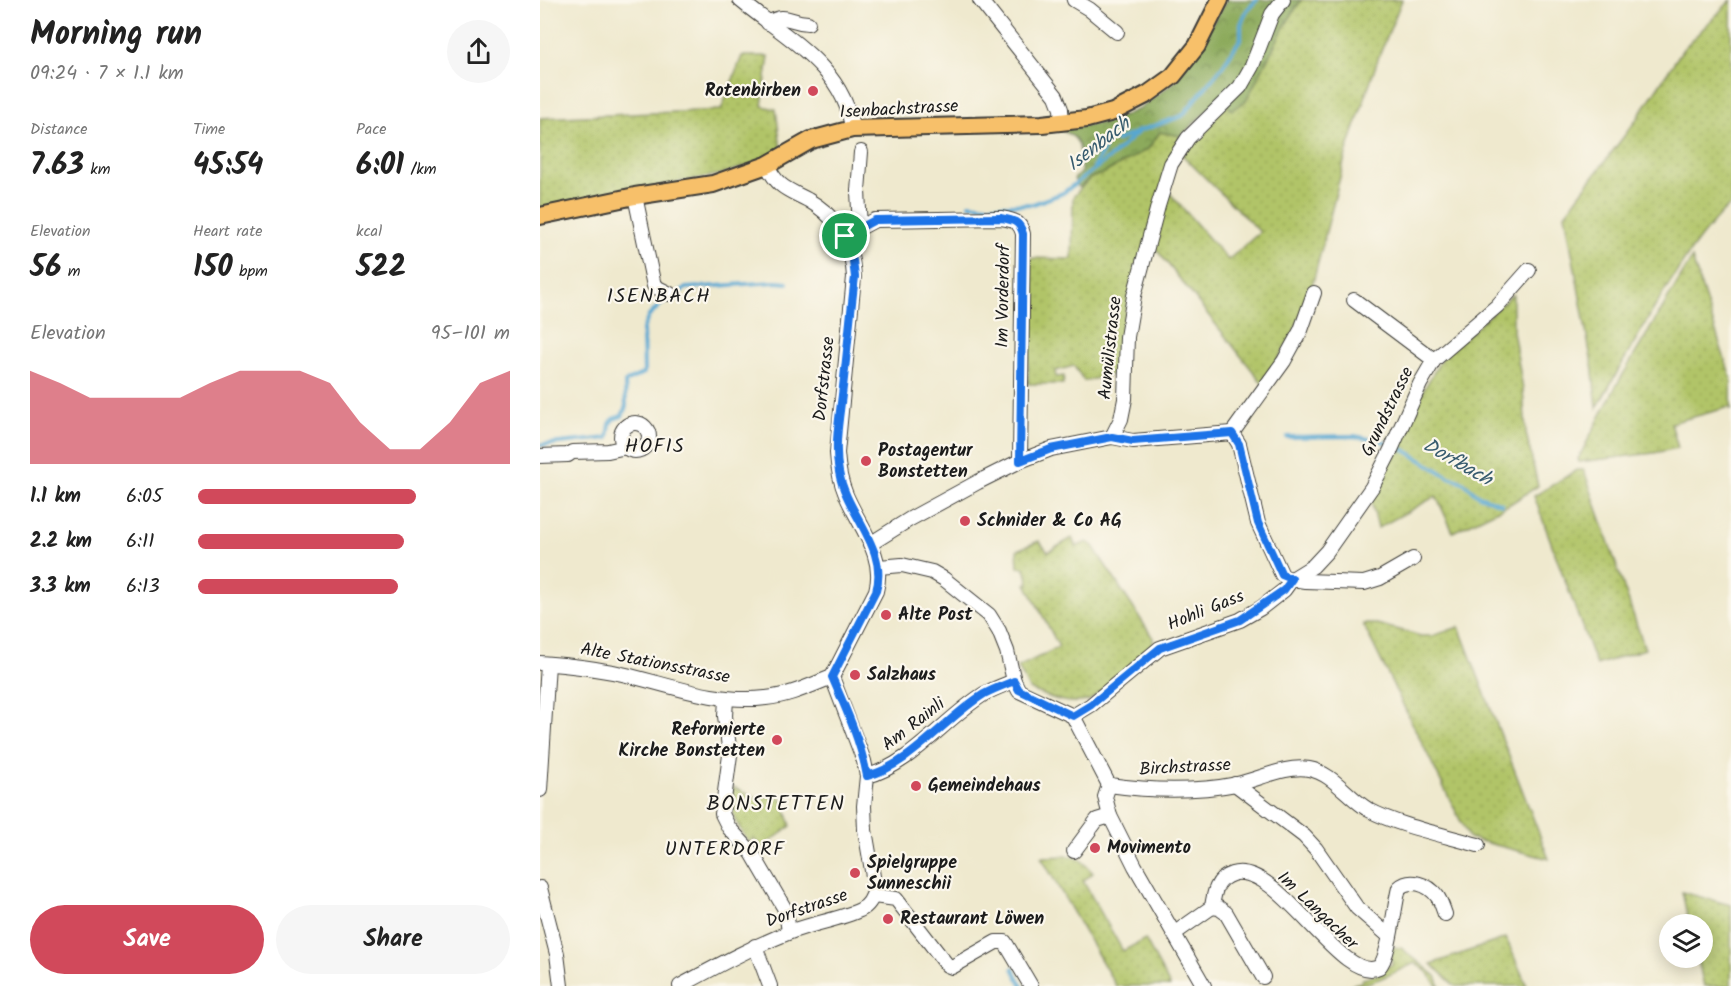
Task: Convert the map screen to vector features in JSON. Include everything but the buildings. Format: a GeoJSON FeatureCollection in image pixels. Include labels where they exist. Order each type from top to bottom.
{"type":"FeatureCollection","features":[{"type":"Feature","properties":{"kind":"main road","name":"Isenbachstrasse"},"geometry":{"type":"LineString","coordinates":[[540,216],[635,196],[713,184],[766,165],[812,140],[852,129],[1062,122],[1087,120],[1113,112],[1131,104],[1173,76],[1197,46],[1220,0]]}},
{"type":"Feature","properties":{"kind":"street"},"geometry":{"type":"LineString","coordinates":[[740,0],[827,70],[846,102],[852,129]]}},
{"type":"Feature","properties":{"kind":"street"},"geometry":{"type":"LineString","coordinates":[[980,0],[1056,96],[1061,109],[1062,122]]}},
{"type":"Feature","properties":{"kind":"street"},"geometry":{"type":"LineString","coordinates":[[1074,0],[1089,9],[1116,32]]}},
{"type":"Feature","properties":{"kind":"street","name":"Aumülistrasse"},"geometry":{"type":"LineString","coordinates":[[1112,437],[1121,419],[1125,399],[1126,356],[1134,296],[1171,164],[1188,138],[1240,87],[1252,66],[1264,30],[1272,14],[1283,0]]}},
{"type":"Feature","properties":{"kind":"street"},"geometry":{"type":"LineString","coordinates":[[768,23],[784,16],[795,22],[808,23]]}},
{"type":"Feature","properties":{"kind":"street"},"geometry":{"type":"LineString","coordinates":[[845,236],[860,228],[858,191],[861,152]]}},
{"type":"Feature","properties":{"kind":"street","name":"Dorfstrasse"},"geometry":{"type":"LineString","coordinates":[[766,165],[782,187],[823,211],[845,236],[853,261],[855,277],[837,453],[843,486],[879,567]]}},
{"type":"Feature","properties":{"kind":"street"},"geometry":{"type":"LineString","coordinates":[[635,196],[654,286],[670,294]]}},
{"type":"Feature","properties":{"kind":"street","name":"Im Vorderdorf"},"geometry":{"type":"LineString","coordinates":[[860,228],[875,220],[1001,218],[1013,220],[1022,228],[1020,461]]}},
{"type":"Feature","properties":{"kind":"street","name":"Grundstrasse"},"geometry":{"type":"LineString","coordinates":[[1292,579],[1312,566],[1327,551],[1372,487],[1420,384],[1434,360],[1497,306],[1529,270]]}},
{"type":"Feature","properties":{"kind":"street"},"geometry":{"type":"LineString","coordinates":[[870,544],[910,519],[1020,461],[1051,449],[1112,437],[1133,441],[1232,433],[1284,360],[1301,330],[1314,293]]}},
{"type":"Feature","properties":{"kind":"street"},"geometry":{"type":"LineString","coordinates":[[1354,300],[1434,360]]}},
{"type":"Feature","properties":{"kind":"street"},"geometry":{"type":"LineString","coordinates":[[1232,433],[1239,444],[1258,523],[1282,575],[1292,579],[1364,583],[1380,578],[1413,559]]}},
{"type":"Feature","properties":{"kind":"street"},"geometry":{"type":"LineString","coordinates":[[540,456],[612,451],[626,447]]}},
{"type":"Feature","properties":{"kind":"street"},"geometry":{"type":"LineString","coordinates":[[832,677],[876,591],[879,567],[902,565],[932,572],[989,615],[999,631],[1014,681],[1019,690],[1073,716],[1109,785],[1105,797],[1110,816],[1204,986]]}},
{"type":"Feature","properties":{"kind":"street","name":"Hohli Gass"},"geometry":{"type":"LineString","coordinates":[[1073,716],[1091,705],[1160,648],[1240,620],[1284,590],[1292,579]]}},
{"type":"Feature","properties":{"kind":"street"},"geometry":{"type":"LineString","coordinates":[[540,790],[544,664]]}},
{"type":"Feature","properties":{"kind":"street","name":"Alte Stationsstrasse"},"geometry":{"type":"LineString","coordinates":[[544,664],[620,674],[726,699],[768,698],[791,693],[832,677]]}},
{"type":"Feature","properties":{"kind":"street","name":"Dorfstrasse"},"geometry":{"type":"LineString","coordinates":[[680,986],[755,946],[806,926],[860,911],[874,896],[874,881],[865,830],[864,806],[867,776],[857,738],[832,677]]}},
{"type":"Feature","properties":{"kind":"street","name":"Am Rainli"},"geometry":{"type":"LineString","coordinates":[[867,776],[882,772],[899,762],[985,693],[1014,681]]}},
{"type":"Feature","properties":{"kind":"street"},"geometry":{"type":"LineString","coordinates":[[726,699],[725,716],[730,755],[722,814],[729,828],[752,853],[786,911],[789,932]]}},
{"type":"Feature","properties":{"kind":"street","name":"Birchstrasse"},"geometry":{"type":"LineString","coordinates":[[1109,785],[1153,790],[1235,784],[1296,768],[1314,770],[1324,774],[1367,808],[1380,815],[1478,845]]}},
{"type":"Feature","properties":{"kind":"street"},"geometry":{"type":"LineString","coordinates":[[1235,784],[1304,836],[1316,849],[1357,908],[1389,936]]}},
{"type":"Feature","properties":{"kind":"street"},"geometry":{"type":"LineString","coordinates":[[1074,851],[1097,820],[1110,816]]}},
{"type":"Feature","properties":{"kind":"street","name":"Im Langacher"},"geometry":{"type":"LineString","coordinates":[[1212,907],[1215,892],[1221,880],[1234,873],[1247,873],[1265,884],[1287,904],[1332,954],[1359,973],[1371,972],[1381,965],[1385,958],[1399,888],[1405,882],[1416,882],[1432,891],[1438,897],[1445,914]]}},
{"type":"Feature","properties":{"kind":"street"},"geometry":{"type":"LineString","coordinates":[[540,888],[557,954],[561,986]]}},
{"type":"Feature","properties":{"kind":"street"},"geometry":{"type":"LineString","coordinates":[[874,896],[896,899],[947,965],[952,967],[996,942],[1005,942],[1031,986]]}},
{"type":"Feature","properties":{"kind":"street"},"geometry":{"type":"LineString","coordinates":[[1174,933],[1212,907],[1219,908],[1226,913],[1263,976]]}},
{"type":"Feature","properties":{"kind":"street"},"geometry":{"type":"LineString","coordinates":[[786,911],[806,926]]}},
{"type":"Feature","properties":{"kind":"street"},"geometry":{"type":"LineString","coordinates":[[755,946],[770,986]]}},
{"type":"Feature","properties":{"kind":"green space"},"geometry":{"type":"Polygon","coordinates":[[[1227,0],[1301,0],[1284,27],[1246,101],[1232,110],[1219,98],[1181,136],[1160,132],[1148,149],[1090,178],[1079,188],[1074,179],[1081,172],[1079,145],[1068,133],[1060,130],[1111,121],[1139,109],[1177,80],[1227,0]]]}},
{"type":"Feature","properties":{"kind":"green space"},"geometry":{"type":"Polygon","coordinates":[[[1301,0],[1402,0],[1378,59],[1346,154],[1311,290],[1293,334],[1263,384],[1152,244],[1167,190],[1228,260],[1260,232],[1182,155],[1284,27],[1301,0]]]}},
{"type":"Feature","properties":{"kind":"green space"},"geometry":{"type":"Polygon","coordinates":[[[1731,0],[1731,204],[1710,226],[1683,262],[1597,408],[1592,364],[1565,214],[1634,123],[1683,49],[1731,0]]]}},
{"type":"Feature","properties":{"kind":"green space"},"geometry":{"type":"Polygon","coordinates":[[[742,56],[769,56],[762,106],[776,109],[781,149],[755,163],[722,174],[540,208],[540,118],[721,110],[742,56]]]}},
{"type":"Feature","properties":{"kind":"green space"},"geometry":{"type":"Polygon","coordinates":[[[1160,132],[1181,136],[1125,314],[1119,370],[1108,376],[1084,381],[1074,366],[1055,371],[1056,377],[1064,376],[1063,384],[1028,384],[1029,258],[1072,259],[1073,197],[1090,178],[1148,149],[1160,132]]]}},
{"type":"Feature","properties":{"kind":"green space"},"geometry":{"type":"Polygon","coordinates":[[[1692,258],[1731,378],[1731,411],[1730,407],[1671,423],[1678,448],[1579,462],[1578,459],[1616,386],[1692,258]]]}},
{"type":"Feature","properties":{"kind":"green space"},"geometry":{"type":"Polygon","coordinates":[[[1513,294],[1513,331],[1523,389],[1526,433],[1538,486],[1510,504],[1453,532],[1436,496],[1378,528],[1370,497],[1409,415],[1442,358],[1513,294]]]}},
{"type":"Feature","properties":{"kind":"green space"},"geometry":{"type":"Polygon","coordinates":[[[1577,470],[1584,470],[1645,649],[1596,665],[1534,496],[1577,470]]]}},
{"type":"Feature","properties":{"kind":"green space"},"geometry":{"type":"Polygon","coordinates":[[[1072,538],[1076,547],[1087,542],[1093,546],[1153,638],[1150,651],[1090,700],[1082,702],[1066,702],[1029,689],[1018,667],[1059,647],[1026,584],[1029,583],[1025,568],[1018,567],[1017,550],[1039,541],[1048,552],[1072,538]]]}},
{"type":"Feature","properties":{"kind":"green space"},"geometry":{"type":"Polygon","coordinates":[[[1363,624],[1377,624],[1421,636],[1432,636],[1459,627],[1549,859],[1469,838],[1363,624]]]}},
{"type":"Feature","properties":{"kind":"green space"},"geometry":{"type":"Polygon","coordinates":[[[733,787],[759,799],[775,794],[782,799],[791,826],[761,848],[754,839],[749,842],[732,811],[733,787]]]}},
{"type":"Feature","properties":{"kind":"green space"},"geometry":{"type":"Polygon","coordinates":[[[1072,856],[1080,859],[1093,873],[1083,881],[1123,951],[1145,939],[1170,986],[1116,986],[1041,857],[1072,856]]]}},
{"type":"Feature","properties":{"kind":"green space"},"geometry":{"type":"Polygon","coordinates":[[[1682,892],[1731,905],[1731,986],[1704,986],[1700,968],[1713,968],[1713,914],[1687,914],[1682,892]]]}},
{"type":"Feature","properties":{"kind":"green space"},"geometry":{"type":"Polygon","coordinates":[[[1506,938],[1527,986],[1455,986],[1431,964],[1506,938]]]}},
{"type":"Feature","properties":{"kind":"green space"},"geometry":{"type":"Polygon","coordinates":[[[1393,947],[1401,948],[1436,976],[1440,986],[1437,986],[1427,972],[1415,963],[1373,981],[1347,986],[1376,975],[1387,966],[1392,965],[1393,947]]]}},
{"type":"Feature","properties":{"kind":"waterway","name":"Isenbach"},"geometry":{"type":"LineString","coordinates":[[969,204],[987,206],[1033,204],[1063,193],[1113,155],[1139,131],[1182,116],[1222,67],[1241,38],[1241,24],[1247,10],[1257,0]]}},
{"type":"Feature","properties":{"kind":"waterway"},"geometry":{"type":"LineString","coordinates":[[1116,141],[1139,131]]}},
{"type":"Feature","properties":{"kind":"waterway"},"geometry":{"type":"LineString","coordinates":[[1094,167],[1104,149]]}},
{"type":"Feature","properties":{"kind":"waterway","name":"Isenbach"},"geometry":{"type":"LineString","coordinates":[[540,445],[608,438],[610,424],[613,419],[622,416],[626,406],[625,382],[644,373],[643,329],[649,316],[660,305],[686,288],[787,283]]}},
{"type":"Feature","properties":{"kind":"waterway","name":"Dorfbach"},"geometry":{"type":"LineString","coordinates":[[1287,437],[1354,436],[1390,443]]}},
{"type":"Feature","properties":{"kind":"waterway","name":"Dorfbach"},"geometry":{"type":"LineString","coordinates":[[1398,446],[1449,477],[1463,482],[1479,496],[1502,504]]}},
{"type":"Feature","properties":{"kind":"waterway"},"geometry":{"type":"LineString","coordinates":[[1013,968],[1022,986]]}},
{"type":"Feature","properties":{"kind":"place","name":"Rotenbirben"},"geometry":{"type":"Point","coordinates":[813,91]}},
{"type":"Feature","properties":{"kind":"place","name":"Postagentur Bonstetten"},"geometry":{"type":"Point","coordinates":[866,461]}},
{"type":"Feature","properties":{"kind":"place","name":"Schnider & Co AG"},"geometry":{"type":"Point","coordinates":[965,521]}},
{"type":"Feature","properties":{"kind":"place","name":"Alte Post"},"geometry":{"type":"Point","coordinates":[886,615]}},
{"type":"Feature","properties":{"kind":"place","name":"Salzhaus"},"geometry":{"type":"Point","coordinates":[855,675]}},
{"type":"Feature","properties":{"kind":"place","name":"Reformierte Kirche Bonstetten"},"geometry":{"type":"Point","coordinates":[777,740]}},
{"type":"Feature","properties":{"kind":"place","name":"Gemeindehaus"},"geometry":{"type":"Point","coordinates":[916,786]}},
{"type":"Feature","properties":{"kind":"place","name":"Movimento"},"geometry":{"type":"Point","coordinates":[1095,848]}},
{"type":"Feature","properties":{"kind":"place","name":"Spielgruppe Sunneschii"},"geometry":{"type":"Point","coordinates":[855,873]}},
{"type":"Feature","properties":{"kind":"place","name":"Restaurant Löwen"},"geometry":{"type":"Point","coordinates":[888,919]}},
{"type":"Feature","properties":{"kind":"district","name":"ISENBACH"},"geometry":{"type":"Point","coordinates":[659,297]}},
{"type":"Feature","properties":{"kind":"district","name":"HOFIS"},"geometry":{"type":"Point","coordinates":[655,447]}},
{"type":"Feature","properties":{"kind":"district","name":"BONSTETTEN"},"geometry":{"type":"Point","coordinates":[776,804]}},
{"type":"Feature","properties":{"kind":"district","name":"UNTERDORF"},"geometry":{"type":"Point","coordinates":[725,850]}},
{"type":"Feature","properties":{"kind":"route"},"geometry":{"type":"LineString","coordinates":[[1001,218],[1013,220],[1019,224],[1023,234],[1020,461],[1051,449],[1112,437],[1133,441],[1232,433],[1239,444],[1258,523],[1282,575],[1292,579],[1284,590],[1261,608],[1240,620],[1160,648],[1091,705],[1073,716],[1019,690],[1014,681],[985,693],[899,762],[882,772],[867,776],[857,738],[832,677],[876,591],[879,580],[879,567],[875,554],[847,497],[838,470],[838,433],[855,277],[850,248],[845,236],[875,220],[1001,218]]}}]}
